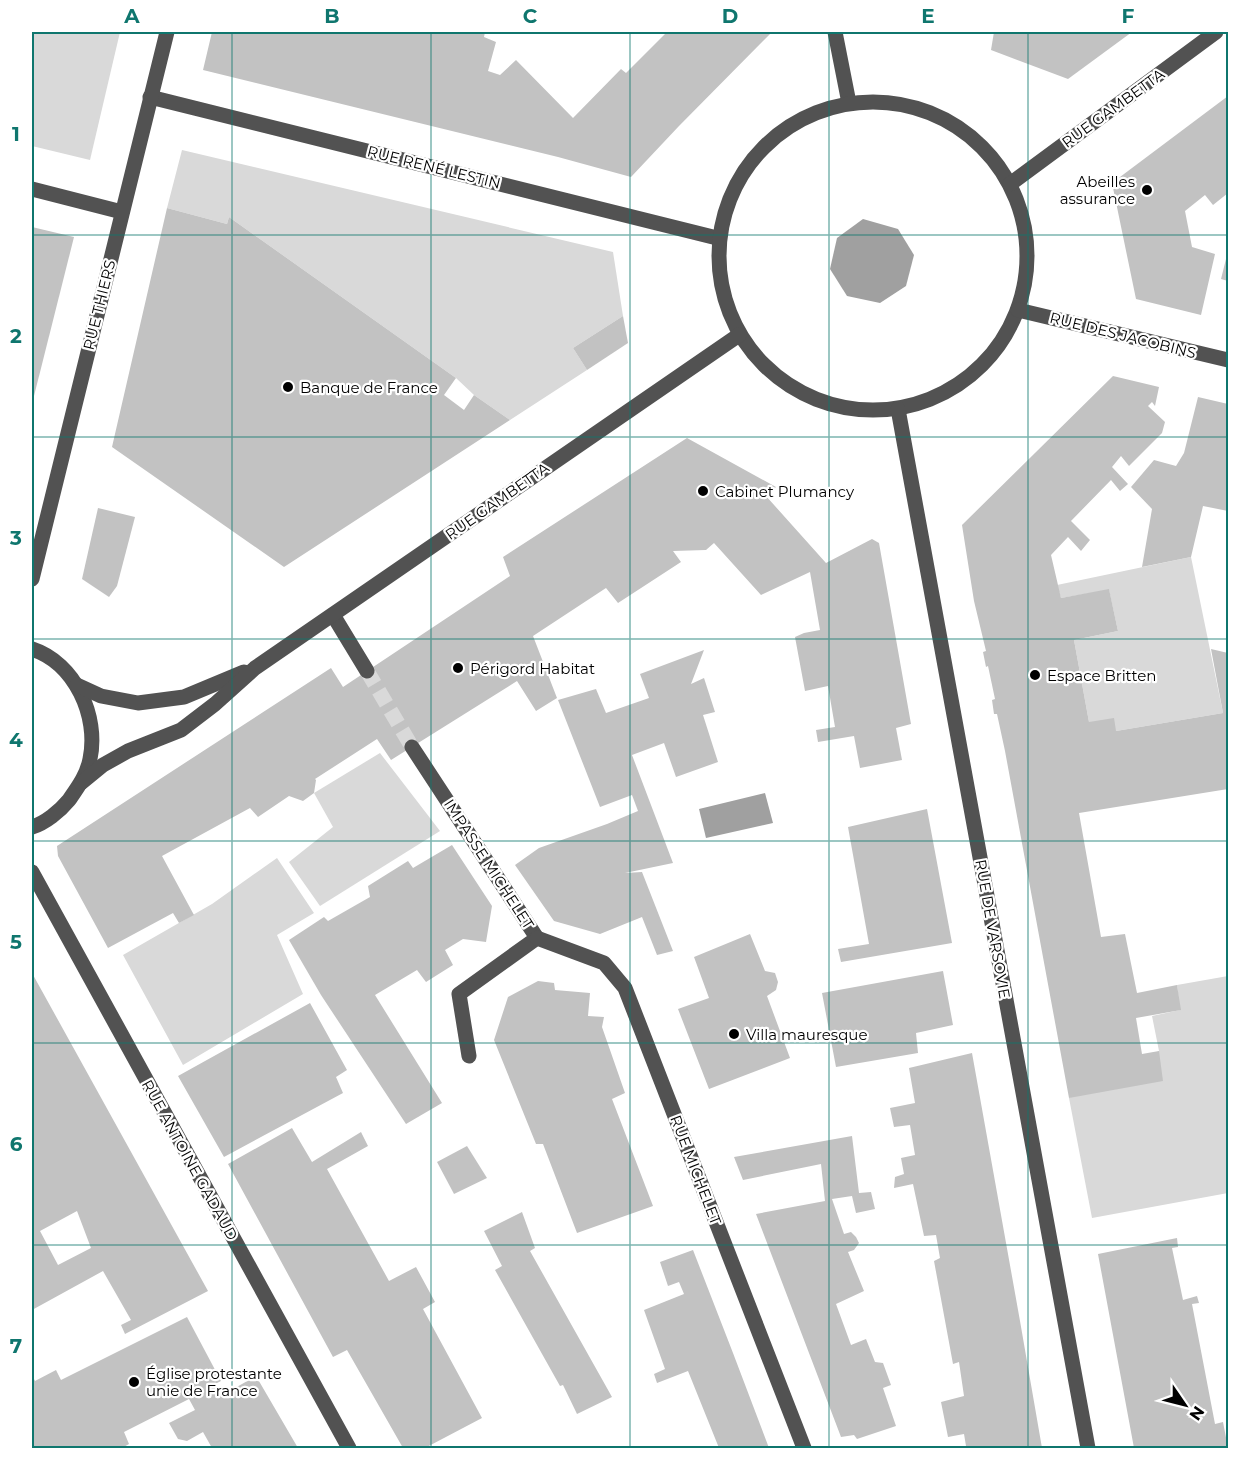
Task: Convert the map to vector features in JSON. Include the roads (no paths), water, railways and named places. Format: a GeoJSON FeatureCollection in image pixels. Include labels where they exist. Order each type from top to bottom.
{"type":"FeatureCollection","features":[{"type":"Feature","properties":{"kind":"street","name":"RUE THIERS"},"geometry":{"type":"LineString","coordinates":[[32,579],[167,32]]}},
{"type":"Feature","properties":{"kind":"street"},"geometry":{"type":"LineString","coordinates":[[835,32],[849,103]]}},
{"type":"Feature","properties":{"kind":"street","name":"RUE GAMBETTA"},"geometry":{"type":"LineString","coordinates":[[1010,184],[1216,32]]}},
{"type":"Feature","properties":{"kind":"street","name":"RUE RENÉ LESTIN"},"geometry":{"type":"LineString","coordinates":[[150,97],[717,238]]}},
{"type":"Feature","properties":{"kind":"street"},"geometry":{"type":"LineString","coordinates":[[849,103],[896,103],[942,118],[981,146],[1010,184],[1024,225],[1027,267],[1018,310],[999,345],[971,375],[936,396],[898,409],[853,409],[810,398],[772,373],[744,344],[726,305],[719,268],[718,228],[736,185],[764,146],[803,118],[849,103]]}},
{"type":"Feature","properties":{"kind":"street"},"geometry":{"type":"LineString","coordinates":[[32,189],[122,212]]}},
{"type":"Feature","properties":{"kind":"street","name":"RUE DES JACOBINS"},"geometry":{"type":"LineString","coordinates":[[1018,310],[1228,360]]}},
{"type":"Feature","properties":{"kind":"street","name":"RUE GAMBETTA"},"geometry":{"type":"LineString","coordinates":[[81,783],[103,765],[128,751],[181,729],[255,668],[739,334]]}},
{"type":"Feature","properties":{"kind":"street","name":"RUE DE VARSOVIE"},"geometry":{"type":"LineString","coordinates":[[898,409],[1088,1449]]}},
{"type":"Feature","properties":{"kind":"street"},"geometry":{"type":"LineString","coordinates":[[333,615],[367,671]]}},
{"type":"Feature","properties":{"kind":"street"},"geometry":{"type":"LineString","coordinates":[[32,649],[39,651],[60,666],[77,685],[88,708],[93,734],[90,759],[81,783],[63,807],[39,825],[32,827]]}},
{"type":"Feature","properties":{"kind":"street","name":"RUE GAMBETTA"},"geometry":{"type":"LineString","coordinates":[[77,685],[101,696],[138,703],[184,697],[255,668]]}},
{"type":"Feature","properties":{"kind":"street","name":"IMPASSE MICHELET"},"geometry":{"type":"LineString","coordinates":[[412,747],[537,938],[459,994],[469,1056]]}},
{"type":"Feature","properties":{"kind":"street","name":"RUE ANTOINE GADAUD"},"geometry":{"type":"LineString","coordinates":[[32,872],[350,1449]]}},
{"type":"Feature","properties":{"kind":"street","name":"RUE MICHELET"},"geometry":{"type":"LineString","coordinates":[[537,938],[604,963],[625,988],[804,1449]]}},
{"type":"Feature","properties":{"kind":"tunnel"},"geometry":{"type":"LineString","coordinates":[[367,671],[412,747]]}},
{"type":"Feature","properties":{"kind":"place","name":"Abeilles assurance"},"geometry":{"type":"Point","coordinates":[1147,190]}},
{"type":"Feature","properties":{"kind":"place","name":"Banque de France"},"geometry":{"type":"Point","coordinates":[288,387]}},
{"type":"Feature","properties":{"kind":"place","name":"Cabinet Plumancy"},"geometry":{"type":"Point","coordinates":[703,491]}},
{"type":"Feature","properties":{"kind":"place","name":"Périgord Habitat"},"geometry":{"type":"Point","coordinates":[458,668]}},
{"type":"Feature","properties":{"kind":"place","name":"Espace Britten"},"geometry":{"type":"Point","coordinates":[1035,675]}},
{"type":"Feature","properties":{"kind":"place","name":"Villa mauresque"},"geometry":{"type":"Point","coordinates":[734,1034]}},
{"type":"Feature","properties":{"kind":"place","name":"Église protestante unie de France"},"geometry":{"type":"Point","coordinates":[134,1382]}}]}
